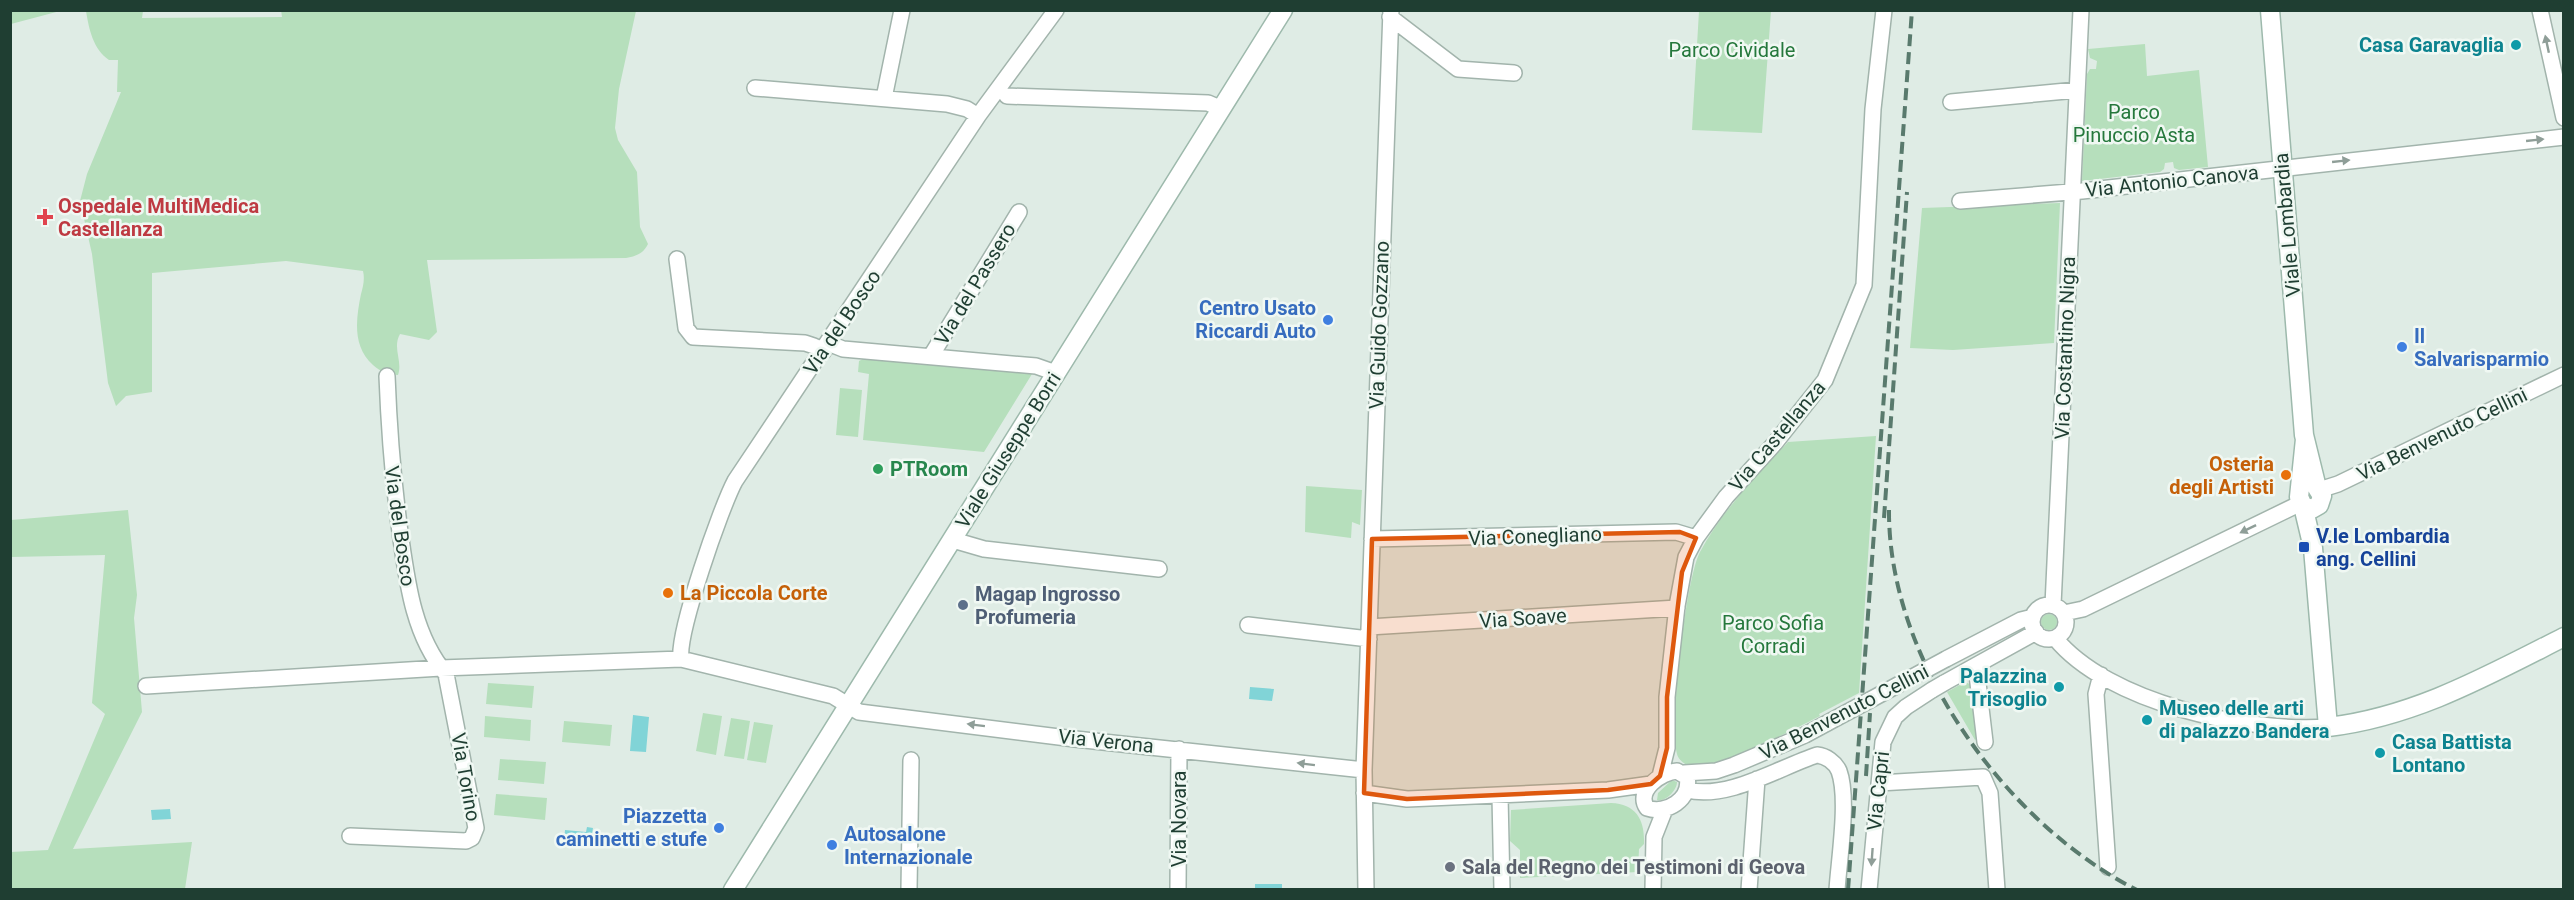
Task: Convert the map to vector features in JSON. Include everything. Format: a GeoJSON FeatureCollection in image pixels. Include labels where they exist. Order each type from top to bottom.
{"type":"FeatureCollection","features":[{"type":"Feature","properties":{"kind":"main road","name":"Viale Lombardia"},"geometry":{"type":"LineString","coordinates":[[2270,10],[2328,727]]}},
{"type":"Feature","properties":{"kind":"main road","name":"Viale Giuseppe Borri"},"geometry":{"type":"LineString","coordinates":[[734,890],[1282,12]]}},
{"type":"Feature","properties":{"kind":"main road"},"geometry":{"type":"LineString","coordinates":[[2328,727],[2367,721],[2437,700],[2564,637]]}},
{"type":"Feature","properties":{"kind":"street"},"geometry":{"type":"LineString","coordinates":[[884,98],[902,10]]}},
{"type":"Feature","properties":{"kind":"street","name":"Via del Bosco"},"geometry":{"type":"LineString","coordinates":[[681,659],[682,635],[728,494],[978,116],[1056,10]]}},
{"type":"Feature","properties":{"kind":"street","name":"Via Castellanza"},"geometry":{"type":"LineString","coordinates":[[1646,805],[1667,748],[1666,701],[1684,562],[1696,538],[1736,484],[1817,392],[1834,363],[1861,293],[1866,271],[1873,109],[1884,10]]}},
{"type":"Feature","properties":{"kind":"street","name":"Via Costantino Nigra"},"geometry":{"type":"LineString","coordinates":[[2058,609],[2071,192],[2081,10]]}},
{"type":"Feature","properties":{"kind":"street"},"geometry":{"type":"LineString","coordinates":[[2540,10],[2564,118]]}},
{"type":"Feature","properties":{"kind":"street"},"geometry":{"type":"LineString","coordinates":[[1390,13],[1458,69],[1514,73]]}},
{"type":"Feature","properties":{"kind":"street","name":"Via Guido Gozzano"},"geometry":{"type":"LineString","coordinates":[[1366,890],[1364,770],[1390,13]]}},
{"type":"Feature","properties":{"kind":"street"},"geometry":{"type":"LineString","coordinates":[[755,88],[951,104],[978,116]]}},
{"type":"Feature","properties":{"kind":"street"},"geometry":{"type":"LineString","coordinates":[[1951,102],[2077,90]]}},
{"type":"Feature","properties":{"kind":"street"},"geometry":{"type":"LineString","coordinates":[[1007,96],[1208,103],[1222,108]]}},
{"type":"Feature","properties":{"kind":"street","name":"Via Antonio Canova"},"geometry":{"type":"LineString","coordinates":[[1960,201],[2071,192],[2564,137]]}},
{"type":"Feature","properties":{"kind":"street","name":"Via del Passero"},"geometry":{"type":"LineString","coordinates":[[932,356],[1020,212]]}},
{"type":"Feature","properties":{"kind":"street"},"geometry":{"type":"LineString","coordinates":[[677,259],[686,328],[693,337],[805,343],[825,347]]}},
{"type":"Feature","properties":{"kind":"street","name":"Via del Passero"},"geometry":{"type":"LineString","coordinates":[[825,347],[1036,366],[1056,373]]}},
{"type":"Feature","properties":{"kind":"street","name":"Via Benvenuto Cellini"},"geometry":{"type":"LineString","coordinates":[[2058,609],[2083,609],[2564,375]]}},
{"type":"Feature","properties":{"kind":"street","name":"Via del Bosco"},"geometry":{"type":"LineString","coordinates":[[387,376],[392,469],[409,595],[435,661],[441,668]]}},
{"type":"Feature","properties":{"kind":"street","name":"Via Conegliano"},"geometry":{"type":"LineString","coordinates":[[1372,539],[1676,532],[1696,538]]}},
{"type":"Feature","properties":{"kind":"street"},"geometry":{"type":"LineString","coordinates":[[952,540],[984,549],[1159,569]]}},
{"type":"Feature","properties":{"kind":"street"},"geometry":{"type":"LineString","coordinates":[[2055,638],[2065,627],[2058,609],[2043,606],[2033,616],[2036,633],[2046,638],[2055,638],[2068,652],[2101,675],[2152,698],[2220,720],[2276,727],[2328,727]]}},
{"type":"Feature","properties":{"kind":"street","name":"Via Soave"},"geometry":{"type":"LineString","coordinates":[[1369,633],[1677,608]]}},
{"type":"Feature","properties":{"kind":"street","name":"Via Benvenuto Cellini"},"geometry":{"type":"LineString","coordinates":[[1684,780],[1749,760],[1805,735],[2011,624],[2033,616]]}},
{"type":"Feature","properties":{"kind":"street"},"geometry":{"type":"LineString","coordinates":[[1248,625],[1369,633]]}},
{"type":"Feature","properties":{"kind":"street","name":"Via Capri"},"geometry":{"type":"LineString","coordinates":[[1869,890],[1881,750],[1890,724],[1905,706],[2036,633]]}},
{"type":"Feature","properties":{"kind":"street"},"geometry":{"type":"LineString","coordinates":[[146,686],[441,668],[681,659],[833,696],[848,707]]}},
{"type":"Feature","properties":{"kind":"street"},"geometry":{"type":"LineString","coordinates":[[1976,666],[1985,742]]}},
{"type":"Feature","properties":{"kind":"street","name":"Via Torino"},"geometry":{"type":"LineString","coordinates":[[350,836],[466,841],[474,836],[476,825],[474,814],[446,674],[441,668]]}},
{"type":"Feature","properties":{"kind":"street"},"geometry":{"type":"LineString","coordinates":[[2101,675],[2096,694],[2108,867]]}},
{"type":"Feature","properties":{"kind":"street","name":"Via Verona"},"geometry":{"type":"LineString","coordinates":[[848,707],[863,712],[1075,739],[1364,770]]}},
{"type":"Feature","properties":{"kind":"street","name":"Via Castellanza"},"geometry":{"type":"LineString","coordinates":[[1667,748],[1684,780]]}},
{"type":"Feature","properties":{"kind":"street","name":"Via Novara"},"geometry":{"type":"LineString","coordinates":[[1178,890],[1179,749]]}},
{"type":"Feature","properties":{"kind":"street"},"geometry":{"type":"LineString","coordinates":[[1364,793],[1407,799],[1500,796],[1608,790],[1655,780],[1684,780],[1707,793],[1757,779],[1817,755],[1827,758],[1836,765],[1839,772],[1842,802],[1837,890]]}},
{"type":"Feature","properties":{"kind":"street"},"geometry":{"type":"LineString","coordinates":[[909,890],[912,760]]}},
{"type":"Feature","properties":{"kind":"street"},"geometry":{"type":"LineString","coordinates":[[1879,783],[1983,777],[1989,788],[1997,890]]}},
{"type":"Feature","properties":{"kind":"street"},"geometry":{"type":"LineString","coordinates":[[1749,890],[1757,779]]}},
{"type":"Feature","properties":{"kind":"street"},"geometry":{"type":"LineString","coordinates":[[1608,790],[1655,810],[1665,809],[1678,802],[1684,780]]}},
{"type":"Feature","properties":{"kind":"street"},"geometry":{"type":"LineString","coordinates":[[1500,796],[1502,890]]}},
{"type":"Feature","properties":{"kind":"street"},"geometry":{"type":"LineString","coordinates":[[1646,805],[1654,837],[1653,890]]}},
{"type":"Feature","properties":{"kind":"street"},"geometry":{"type":"LineString","coordinates":[[1654,837],[1665,809]]}},
{"type":"Feature","properties":{"kind":"highlighted area"},"geometry":{"type":"Polygon","coordinates":[[[1680,532],[1696,538],[1682,572],[1667,697],[1667,748],[1660,776],[1651,784],[1608,790],[1407,799],[1364,793],[1372,539],[1680,532]]]}},
{"type":"Feature","properties":{"kind":"green space"},"geometry":{"type":"Polygon","coordinates":[[[11,10],[60,10],[60,11],[11,24],[11,10]]]}},
{"type":"Feature","properties":{"kind":"green space"},"geometry":{"type":"Polygon","coordinates":[[[281,10],[636,11],[619,89],[615,128],[618,140],[637,172],[640,227],[648,244],[639,254],[626,258],[427,260],[437,332],[429,340],[400,334],[397,344],[398,375],[385,373],[373,365],[366,358],[359,341],[357,322],[364,283],[363,271],[286,261],[152,273],[152,392],[126,396],[116,406],[108,383],[92,254],[80,201],[87,174],[121,92],[117,92],[118,60],[109,60],[95,44],[86,11],[143,11],[142,18],[282,17],[281,10]]]}},
{"type":"Feature","properties":{"kind":"green space","name":"Parco Cividale"},"geometry":{"type":"Polygon","coordinates":[[[1699,11],[1771,11],[1762,133],[1692,130],[1699,11]]]}},
{"type":"Feature","properties":{"kind":"green space","name":"Parco Pinuccio Asta"},"geometry":{"type":"Polygon","coordinates":[[[2145,44],[2147,76],[2199,70],[2208,167],[2179,170],[2174,168],[2173,162],[2165,163],[2164,169],[2160,172],[2082,181],[2087,74],[2090,69],[2096,69],[2097,61],[2090,58],[2088,49],[2145,44]]]}},
{"type":"Feature","properties":{"kind":"green space"},"geometry":{"type":"Polygon","coordinates":[[[2060,203],[2054,343],[1953,350],[1910,348],[1922,208],[2060,203]]]}},
{"type":"Feature","properties":{"kind":"green space"},"geometry":{"type":"Polygon","coordinates":[[[863,359],[1032,374],[984,452],[863,440],[869,374],[858,372],[859,361],[863,359]]]}},
{"type":"Feature","properties":{"kind":"green space"},"geometry":{"type":"Polygon","coordinates":[[[840,388],[862,390],[858,437],[836,435],[840,388]]]}},
{"type":"Feature","properties":{"kind":"green space","name":"Parco Sofia Corradi"},"geometry":{"type":"Polygon","coordinates":[[[1876,436],[1859,693],[1793,730],[1735,756],[1701,766],[1687,765],[1677,754],[1675,713],[1684,619],[1689,590],[1700,552],[1729,508],[1788,442],[1876,436]]]}},
{"type":"Feature","properties":{"kind":"green space"},"geometry":{"type":"Polygon","coordinates":[[[1306,486],[1362,490],[1360,525],[1352,522],[1351,538],[1305,532],[1306,486]]]}},
{"type":"Feature","properties":{"kind":"green space"},"geometry":{"type":"Polygon","coordinates":[[[128,510],[137,595],[134,618],[142,712],[73,849],[192,842],[185,889],[11,890],[11,852],[48,850],[105,714],[92,703],[105,555],[11,557],[11,520],[128,510]]]}},
{"type":"Feature","properties":{"kind":"green space"},"geometry":{"type":"Polygon","coordinates":[[[2049,614],[2055,616],[2057,622],[2055,628],[2049,630],[2043,628],[2041,622],[2043,616],[2049,614]]]}},
{"type":"Feature","properties":{"kind":"green space"},"geometry":{"type":"Polygon","coordinates":[[[1965,682],[1972,685],[1978,738],[1975,740],[1947,692],[1965,682]]]}},
{"type":"Feature","properties":{"kind":"green space"},"geometry":{"type":"Polygon","coordinates":[[[488,683],[534,686],[532,708],[486,704],[488,683]]]}},
{"type":"Feature","properties":{"kind":"green space"},"geometry":{"type":"Polygon","coordinates":[[[703,713],[722,716],[716,755],[696,751],[703,713]]]}},
{"type":"Feature","properties":{"kind":"green space"},"geometry":{"type":"Polygon","coordinates":[[[485,716],[531,720],[530,741],[484,737],[485,716]]]}},
{"type":"Feature","properties":{"kind":"green space"},"geometry":{"type":"Polygon","coordinates":[[[731,718],[750,721],[744,759],[724,756],[731,718]]]}},
{"type":"Feature","properties":{"kind":"green space"},"geometry":{"type":"Polygon","coordinates":[[[564,721],[612,725],[610,746],[562,742],[564,721]]]}},
{"type":"Feature","properties":{"kind":"green space"},"geometry":{"type":"Polygon","coordinates":[[[754,722],[773,725],[766,763],[747,760],[754,722]]]}},
{"type":"Feature","properties":{"kind":"green space"},"geometry":{"type":"Polygon","coordinates":[[[500,759],[546,762],[544,784],[498,780],[500,759]]]}},
{"type":"Feature","properties":{"kind":"green space"},"geometry":{"type":"Polygon","coordinates":[[[1672,780],[1677,782],[1673,792],[1664,799],[1657,800],[1658,793],[1672,780]]]}},
{"type":"Feature","properties":{"kind":"green space"},"geometry":{"type":"Polygon","coordinates":[[[496,794],[547,798],[545,820],[494,815],[496,794]]]}},
{"type":"Feature","properties":{"kind":"green space"},"geometry":{"type":"Polygon","coordinates":[[[1611,803],[1633,810],[1641,821],[1644,844],[1639,849],[1638,872],[1520,878],[1520,850],[1510,841],[1511,810],[1611,803]]]}},
{"type":"Feature","properties":{"kind":"water"},"geometry":{"type":"Polygon","coordinates":[[[1250,687],[1274,689],[1272,701],[1249,699],[1250,687]]]}},
{"type":"Feature","properties":{"kind":"water"},"geometry":{"type":"Polygon","coordinates":[[[633,715],[649,717],[646,752],[630,751],[633,715]]]}},
{"type":"Feature","properties":{"kind":"water"},"geometry":{"type":"Polygon","coordinates":[[[170,809],[171,819],[152,820],[151,810],[170,809]]]}},
{"type":"Feature","properties":{"kind":"water"},"geometry":{"type":"Polygon","coordinates":[[[587,827],[593,828],[592,834],[589,834],[588,843],[564,841],[565,830],[586,832],[587,827]]]}},
{"type":"Feature","properties":{"kind":"water"},"geometry":{"type":"Polygon","coordinates":[[[1255,884],[1282,884],[1282,889],[1255,889],[1255,884]]]}},
{"type":"Feature","properties":{"kind":"railway"},"geometry":{"type":"LineString","coordinates":[[1848,890],[1912,10]]}},
{"type":"Feature","properties":{"kind":"railway"},"geometry":{"type":"LineString","coordinates":[[1884,518],[1907,192]]}},
{"type":"Feature","properties":{"kind":"railway"},"geometry":{"type":"LineString","coordinates":[[1889,510],[1894,567],[1909,623],[1932,678],[1963,731],[2000,780],[2042,823],[2088,861],[2137,890]]}},
{"type":"Feature","properties":{"kind":"railway"},"geometry":{"type":"LineString","coordinates":[[1866,776],[1870,713]]}},
{"type":"Feature","properties":{"kind":"place","name":"Casa Garavaglia"},"geometry":{"type":"Point","coordinates":[2516,45]}},
{"type":"Feature","properties":{"kind":"place","name":"Ospedale MultiMedica Castellanza"},"geometry":{"type":"Point","coordinates":[45,217]}},
{"type":"Feature","properties":{"kind":"place","name":"Centro Usato Riccardi Auto"},"geometry":{"type":"Point","coordinates":[1328,320]}},
{"type":"Feature","properties":{"kind":"place","name":"Il Salvarisparmio"},"geometry":{"type":"Point","coordinates":[2402,347]}},
{"type":"Feature","properties":{"kind":"place","name":"PTRoom"},"geometry":{"type":"Point","coordinates":[878,469]}},
{"type":"Feature","properties":{"kind":"place","name":"Osteria degli Artisti"},"geometry":{"type":"Point","coordinates":[2286,475]}},
{"type":"Feature","properties":{"kind":"place","name":"V.le Lombardia ang. Cellini"},"geometry":{"type":"Point","coordinates":[2304,547]}},
{"type":"Feature","properties":{"kind":"place","name":"La Piccola Corte"},"geometry":{"type":"Point","coordinates":[668,593]}},
{"type":"Feature","properties":{"kind":"place","name":"Magap Ingrosso Profumeria"},"geometry":{"type":"Point","coordinates":[963,605]}},
{"type":"Feature","properties":{"kind":"place","name":"Palazzina Trisoglio"},"geometry":{"type":"Point","coordinates":[2059,687]}},
{"type":"Feature","properties":{"kind":"place","name":"Museo delle arti di palazzo Bandera"},"geometry":{"type":"Point","coordinates":[2147,720]}},
{"type":"Feature","properties":{"kind":"place","name":"Casa Battista Lontano"},"geometry":{"type":"Point","coordinates":[2380,753]}},
{"type":"Feature","properties":{"kind":"place","name":"Piazzetta caminetti e stufe"},"geometry":{"type":"Point","coordinates":[719,828]}},
{"type":"Feature","properties":{"kind":"place","name":"Autosalone Internazionale"},"geometry":{"type":"Point","coordinates":[832,845]}},
{"type":"Feature","properties":{"kind":"place","name":"Sala del Regno dei Testimoni di Geova"},"geometry":{"type":"Point","coordinates":[1450,867]}}]}
